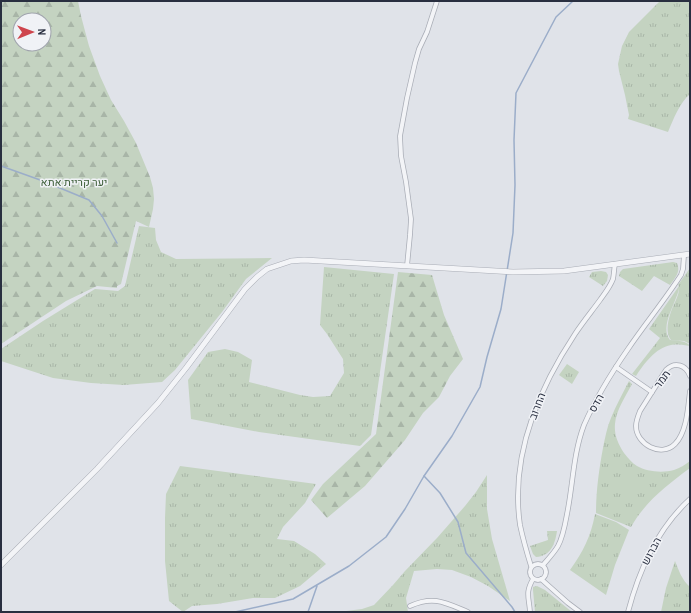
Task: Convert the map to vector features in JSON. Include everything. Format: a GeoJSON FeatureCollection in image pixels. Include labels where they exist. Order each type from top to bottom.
{"type":"FeatureCollection","features":[{"type":"Feature","properties":{"kind":"street"},"geometry":{"type":"LineString","coordinates":[[408,266],[411,219],[401,156],[400,136],[415,63],[437,1]]}},
{"type":"Feature","properties":{"kind":"street"},"geometry":{"type":"LineString","coordinates":[[1,565],[97,469],[158,402],[186,368],[245,290],[257,277],[267,270],[291,261],[304,260],[513,272],[564,271],[690,254]]}},
{"type":"Feature","properties":{"kind":"street","name":"הדס"},"geometry":{"type":"LineString","coordinates":[[543,565],[558,546],[562,536],[566,522],[578,443],[591,411],[616,367],[681,275],[684,255]]}},
{"type":"Feature","properties":{"kind":"street","name":"החרוב"},"geometry":{"type":"LineString","coordinates":[[531,566],[520,524],[519,506],[519,476],[525,438],[547,380],[576,333],[610,285],[615,264]]}},
{"type":"Feature","properties":{"kind":"street","name":"תמר"},"geometry":{"type":"LineString","coordinates":[[690,376],[686,368],[683,366],[674,365],[666,370],[637,418],[637,431],[643,442],[656,449],[670,448],[674,445],[681,434],[686,420],[690,391]]}},
{"type":"Feature","properties":{"kind":"street","name":"תמר"},"geometry":{"type":"LineString","coordinates":[[616,367],[652,392]]}},
{"type":"Feature","properties":{"kind":"street","name":"הברוש"},"geometry":{"type":"LineString","coordinates":[[628,612],[638,578],[653,547],[679,509],[690,499]]}},
{"type":"Feature","properties":{"kind":"street"},"geometry":{"type":"LineString","coordinates":[[533,579],[530,574],[530,569],[531,566],[538,563],[545,567],[546,573],[541,580]]}},
{"type":"Feature","properties":{"kind":"street"},"geometry":{"type":"LineString","coordinates":[[533,579],[541,580],[579,612]]}},
{"type":"Feature","properties":{"kind":"street"},"geometry":{"type":"LineString","coordinates":[[530,612],[528,587],[533,579]]}},
{"type":"Feature","properties":{"kind":"street"},"geometry":{"type":"LineString","coordinates":[[410,606],[420,602],[437,601],[468,612]]}},
{"type":"Feature","properties":{"kind":"green space","name":"יער קריית אתא"},"geometry":{"type":"Polygon","coordinates":[[[1,1],[78,1],[89,46],[100,76],[111,100],[136,143],[153,188],[153,209],[149,227],[136,221],[121,284],[117,286],[117,288],[97,286],[66,301],[1,344],[1,1]]]}},
{"type":"Feature","properties":{"kind":"green space"},"geometry":{"type":"Polygon","coordinates":[[[690,1],[690,94],[680,106],[668,132],[628,119],[629,115],[618,64],[622,46],[629,32],[659,2],[690,1]]]}},
{"type":"Feature","properties":{"kind":"green space"},"geometry":{"type":"Polygon","coordinates":[[[139,226],[155,228],[156,240],[161,252],[176,259],[272,258],[246,279],[222,312],[175,370],[162,382],[124,385],[91,383],[53,378],[1,361],[1,349],[95,289],[118,291],[125,286],[139,226]]]}},
{"type":"Feature","properties":{"kind":"green space"},"geometry":{"type":"Polygon","coordinates":[[[673,262],[677,263],[678,269],[677,275],[670,285],[654,276],[642,291],[619,276],[623,269],[673,262]]]}},
{"type":"Feature","properties":{"kind":"green space"},"geometry":{"type":"Polygon","coordinates":[[[324,267],[394,274],[371,435],[360,446],[259,432],[191,419],[188,380],[208,352],[225,349],[238,352],[252,360],[249,382],[300,395],[313,397],[330,396],[344,373],[343,359],[320,325],[324,267]]]}},
{"type":"Feature","properties":{"kind":"green space"},"geometry":{"type":"Polygon","coordinates":[[[690,268],[690,344],[684,341],[671,340],[668,326],[672,309],[666,328],[670,340],[684,342],[690,346],[671,345],[660,349],[650,357],[636,376],[632,374],[660,338],[649,329],[679,286],[678,285],[690,268]]]}},
{"type":"Feature","properties":{"kind":"green space"},"geometry":{"type":"Polygon","coordinates":[[[398,272],[432,275],[444,315],[463,359],[450,376],[439,397],[423,413],[405,440],[365,486],[327,518],[311,500],[323,484],[376,434],[398,272]]]}},
{"type":"Feature","properties":{"kind":"green space"},"geometry":{"type":"Polygon","coordinates":[[[592,272],[606,272],[608,275],[607,281],[603,286],[589,277],[592,272]]]}},
{"type":"Feature","properties":{"kind":"green space"},"geometry":{"type":"Polygon","coordinates":[[[567,364],[579,372],[572,384],[559,375],[567,364]]]}},
{"type":"Feature","properties":{"kind":"green space"},"geometry":{"type":"Polygon","coordinates":[[[629,381],[632,384],[619,408],[615,424],[617,439],[624,453],[632,462],[645,470],[674,470],[690,461],[690,468],[650,502],[631,527],[596,513],[599,472],[606,433],[613,413],[629,381]]]}},
{"type":"Feature","properties":{"kind":"green space"},"geometry":{"type":"Polygon","coordinates":[[[180,466],[316,484],[305,503],[283,527],[277,539],[294,541],[315,554],[326,564],[300,586],[275,598],[253,598],[217,604],[192,606],[183,612],[169,601],[165,561],[166,494],[180,466]]]}},
{"type":"Feature","properties":{"kind":"green space"},"geometry":{"type":"Polygon","coordinates":[[[487,475],[487,509],[492,539],[510,601],[488,586],[471,577],[452,570],[437,569],[414,571],[406,598],[408,612],[338,612],[362,609],[374,605],[465,506],[487,475]]]}},
{"type":"Feature","properties":{"kind":"green space"},"geometry":{"type":"Polygon","coordinates":[[[617,479],[636,479],[636,490],[617,490],[617,479]]]}},
{"type":"Feature","properties":{"kind":"green space"},"geometry":{"type":"Polygon","coordinates":[[[595,514],[616,522],[629,530],[615,565],[606,595],[570,570],[586,544],[595,514]]]}},
{"type":"Feature","properties":{"kind":"green space"},"geometry":{"type":"Polygon","coordinates":[[[547,531],[557,531],[553,545],[549,552],[536,557],[530,546],[548,540],[547,531]]]}},
{"type":"Feature","properties":{"kind":"green space"},"geometry":{"type":"Polygon","coordinates":[[[675,561],[679,572],[690,587],[690,612],[661,612],[666,588],[675,561]]]}},
{"type":"Feature","properties":{"kind":"green space"},"geometry":{"type":"Polygon","coordinates":[[[537,586],[545,590],[572,612],[535,612],[533,587],[537,586]]]}},
{"type":"Feature","properties":{"kind":"waterway"},"geometry":{"type":"LineString","coordinates":[[235,612],[293,599],[349,566],[386,537],[405,509],[424,476],[452,436],[480,387],[501,309],[513,233],[516,93],[556,17],[573,1]]}},
{"type":"Feature","properties":{"kind":"waterway"},"geometry":{"type":"LineString","coordinates":[[1,166],[89,200],[102,216],[117,243]]}},
{"type":"Feature","properties":{"kind":"waterway"},"geometry":{"type":"LineString","coordinates":[[424,476],[440,493],[458,522],[466,553],[515,612]]}},
{"type":"Feature","properties":{"kind":"waterway"},"geometry":{"type":"LineString","coordinates":[[308,612],[317,586]]}}]}
